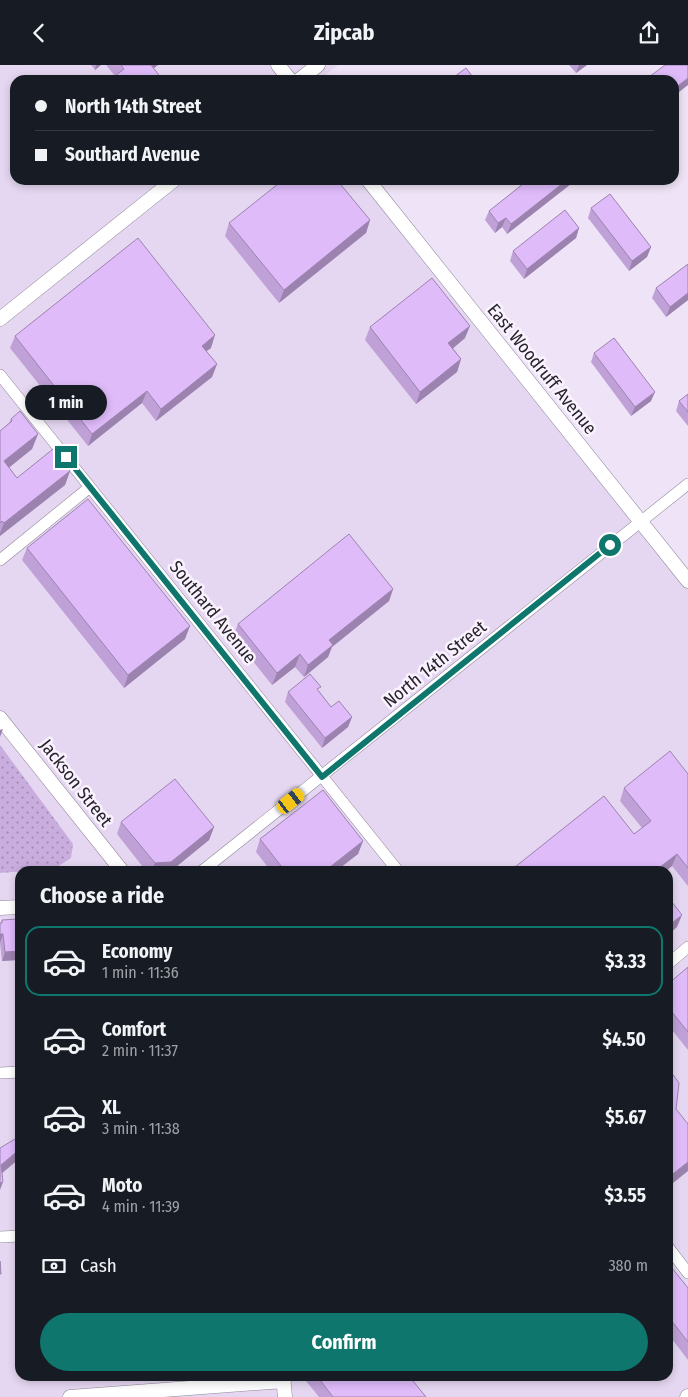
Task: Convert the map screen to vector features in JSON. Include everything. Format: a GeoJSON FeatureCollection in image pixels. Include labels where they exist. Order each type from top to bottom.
{"type":"FeatureCollection","features":[{"type":"Feature","properties":{"kind":"street"},"geometry":{"type":"LineString","coordinates":[[278,65],[286,75]]}},
{"type":"Feature","properties":{"kind":"street"},"geometry":{"type":"LineString","coordinates":[[305,75],[318,65]]}},
{"type":"Feature","properties":{"kind":"street"},"geometry":{"type":"LineString","coordinates":[[0,319],[168,185]]}},
{"type":"Feature","properties":{"kind":"street","name":"East Woodruff Avenue"},"geometry":{"type":"LineString","coordinates":[[372,185],[688,581]]}},
{"type":"Feature","properties":{"kind":"street","name":"Southard Avenue"},"geometry":{"type":"LineString","coordinates":[[0,375],[394,866]]}},
{"type":"Feature","properties":{"kind":"street","name":"North 14th Street"},"geometry":{"type":"LineString","coordinates":[[208,866],[688,484]]}},
{"type":"Feature","properties":{"kind":"street"},"geometry":{"type":"LineString","coordinates":[[0,560],[90,487]]}},
{"type":"Feature","properties":{"kind":"street","name":"Jackson Street"},"geometry":{"type":"LineString","coordinates":[[0,718],[118,866]]}},
{"type":"Feature","properties":{"kind":"street"},"geometry":{"type":"LineString","coordinates":[[0,908],[15,907]]}},
{"type":"Feature","properties":{"kind":"street"},"geometry":{"type":"LineString","coordinates":[[673,959],[688,947]]}},
{"type":"Feature","properties":{"kind":"street"},"geometry":{"type":"LineString","coordinates":[[0,1073],[15,1072]]}},
{"type":"Feature","properties":{"kind":"street"},"geometry":{"type":"LineString","coordinates":[[0,1237],[15,1236]]}},
{"type":"Feature","properties":{"kind":"street"},"geometry":{"type":"LineString","coordinates":[[673,1254],[688,1273]]}},
{"type":"Feature","properties":{"kind":"street"},"geometry":{"type":"LineString","coordinates":[[70,1397],[250,1381]]}},
{"type":"Feature","properties":{"kind":"street"},"geometry":{"type":"LineString","coordinates":[[284,1381],[285,1397]]}},
{"type":"Feature","properties":{"kind":"shaded area"},"geometry":{"type":"Polygon","coordinates":[[[0,65],[338,65],[326,75],[10,75],[10,185],[380,185],[688,568],[688,1397],[0,1397],[0,65]]]}},
{"type":"Feature","properties":{"kind":"shaded area"},"geometry":{"type":"Polygon","coordinates":[[[0,745],[73,844],[71,858],[59,866],[15,866],[15,872],[0,873],[0,745]]]}},
{"type":"Feature","properties":{"kind":"building"},"geometry":{"type":"Polygon","coordinates":[[[121,65],[151,65],[159,75],[116,75],[124,69],[121,65]]]}},
{"type":"Feature","properties":{"kind":"building"},"geometry":{"type":"Polygon","coordinates":[[[665,65],[688,65],[688,78],[679,85],[679,75],[652,75],[665,65]]]}},
{"type":"Feature","properties":{"kind":"building"},"geometry":{"type":"Polygon","coordinates":[[[466,68],[471,75],[457,75],[466,68]]]}},
{"type":"Feature","properties":{"kind":"building"},"geometry":{"type":"Polygon","coordinates":[[[277,185],[341,185],[370,220],[284,290],[229,223],[277,185]]]}},
{"type":"Feature","properties":{"kind":"building"},"geometry":{"type":"Polygon","coordinates":[[[522,185],[561,185],[511,224],[506,218],[498,223],[489,211],[522,185]]]}},
{"type":"Feature","properties":{"kind":"building"},"geometry":{"type":"Polygon","coordinates":[[[610,194],[651,247],[632,261],[591,208],[610,194]]]}},
{"type":"Feature","properties":{"kind":"building"},"geometry":{"type":"Polygon","coordinates":[[[565,210],[579,228],[527,269],[513,251],[565,210]]]}},
{"type":"Feature","properties":{"kind":"building"},"geometry":{"type":"Polygon","coordinates":[[[138,238],[215,335],[202,346],[217,364],[161,409],[147,391],[92,434],[15,336],[138,238]]]}},
{"type":"Feature","properties":{"kind":"building"},"geometry":{"type":"Polygon","coordinates":[[[688,264],[688,293],[670,307],[656,288],[688,264]]]}},
{"type":"Feature","properties":{"kind":"building"},"geometry":{"type":"Polygon","coordinates":[[[432,278],[470,326],[448,343],[461,359],[420,392],[370,327],[432,278]]]}},
{"type":"Feature","properties":{"kind":"building"},"geometry":{"type":"Polygon","coordinates":[[[614,338],[655,392],[635,407],[594,353],[614,338]]]}},
{"type":"Feature","properties":{"kind":"building"},"geometry":{"type":"Polygon","coordinates":[[[688,394],[688,412],[679,401],[688,394]]]}},
{"type":"Feature","properties":{"kind":"building"},"geometry":{"type":"Polygon","coordinates":[[[20,411],[38,434],[4,461],[17,478],[53,449],[70,471],[4,523],[2,521],[0,523],[0,431],[20,411]]]}},
{"type":"Feature","properties":{"kind":"building"},"geometry":{"type":"Polygon","coordinates":[[[88,499],[190,626],[128,675],[27,548],[88,499]]]}},
{"type":"Feature","properties":{"kind":"building"},"geometry":{"type":"Polygon","coordinates":[[[349,534],[393,589],[329,640],[333,645],[308,665],[300,654],[277,673],[238,624],[349,534]]]}},
{"type":"Feature","properties":{"kind":"building"},"geometry":{"type":"Polygon","coordinates":[[[310,674],[321,687],[317,689],[331,707],[339,701],[352,717],[325,738],[288,692],[310,674]]]}},
{"type":"Feature","properties":{"kind":"building"},"geometry":{"type":"Polygon","coordinates":[[[670,751],[688,774],[688,868],[677,854],[661,866],[516,866],[604,796],[634,834],[651,821],[624,788],[670,751]]]}},
{"type":"Feature","properties":{"kind":"building"},"geometry":{"type":"Polygon","coordinates":[[[175,779],[214,827],[171,862],[155,863],[121,822],[175,779]]]}},
{"type":"Feature","properties":{"kind":"building"},"geometry":{"type":"Polygon","coordinates":[[[323,790],[363,841],[331,866],[281,866],[260,839],[323,790]]]}},
{"type":"Feature","properties":{"kind":"building"},"geometry":{"type":"Polygon","coordinates":[[[673,903],[682,915],[673,922],[673,903]]]}},
{"type":"Feature","properties":{"kind":"building"},"geometry":{"type":"Polygon","coordinates":[[[15,919],[15,951],[5,952],[3,934],[0,934],[0,923],[2,923],[2,920],[15,919]]]}},
{"type":"Feature","properties":{"kind":"building"},"geometry":{"type":"Polygon","coordinates":[[[688,967],[688,1032],[673,1013],[673,980],[688,967]]]}},
{"type":"Feature","properties":{"kind":"building"},"geometry":{"type":"Polygon","coordinates":[[[673,1075],[679,1083],[676,1109],[688,1124],[688,1162],[673,1174],[673,1075]]]}},
{"type":"Feature","properties":{"kind":"building"},"geometry":{"type":"Polygon","coordinates":[[[15,1139],[15,1153],[1,1165],[3,1182],[0,1183],[0,1148],[15,1139]]]}},
{"type":"Feature","properties":{"kind":"building"},"geometry":{"type":"Polygon","coordinates":[[[673,1269],[688,1288],[688,1342],[673,1322],[673,1269]]]}},
{"type":"Feature","properties":{"kind":"building"},"geometry":{"type":"Polygon","coordinates":[[[321,1381],[413,1381],[426,1397],[333,1397],[321,1381]]]}},
{"type":"Feature","properties":{"kind":"route"},"geometry":{"type":"LineString","coordinates":[[66,457],[322,777],[610,545]]}}]}
